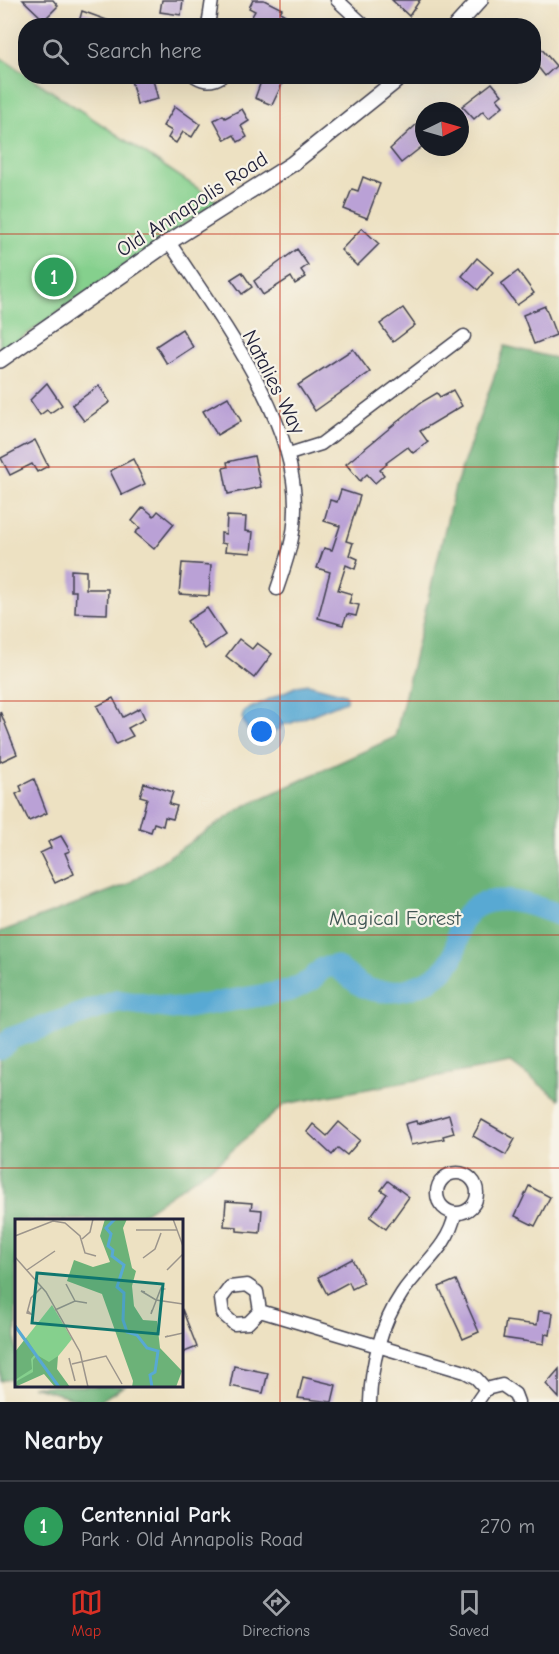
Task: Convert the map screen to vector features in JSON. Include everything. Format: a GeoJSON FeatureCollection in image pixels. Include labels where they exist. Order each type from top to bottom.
{"type":"FeatureCollection","features":[{"type":"Feature","properties":{"kind":"street"},"geometry":{"type":"LineString","coordinates":[[209,18],[212,0]]}},
{"type":"Feature","properties":{"kind":"street"},"geometry":{"type":"LineString","coordinates":[[337,0],[356,18]]}},
{"type":"Feature","properties":{"kind":"street"},"geometry":{"type":"LineString","coordinates":[[463,18],[480,0]]}},
{"type":"Feature","properties":{"kind":"street","name":"Old Annapolis Road"},"geometry":{"type":"LineString","coordinates":[[0,360],[169,242],[292,164],[392,84]]}},
{"type":"Feature","properties":{"kind":"street","name":"Natalies Way"},"geometry":{"type":"LineString","coordinates":[[169,242],[244,361],[275,418],[289,454],[294,489],[294,531],[289,555],[276,589]]}},
{"type":"Feature","properties":{"kind":"street"},"geometry":{"type":"LineString","coordinates":[[289,454],[321,444],[464,336]]}},
{"type":"Feature","properties":{"kind":"street"},"geometry":{"type":"LineString","coordinates":[[370,1402],[378,1347],[387,1321],[402,1294],[449,1236],[455,1214]]}},
{"type":"Feature","properties":{"kind":"street"},"geometry":{"type":"LineString","coordinates":[[260,1311],[465,1372],[476,1378],[486,1389]]}},
{"type":"Feature","properties":{"kind":"street"},"geometry":{"type":"LineString","coordinates":[[477,1402],[486,1389],[492,1386],[508,1388],[518,1402]]}},
{"type":"Feature","properties":{"kind":"green space"},"geometry":{"type":"Polygon","coordinates":[[[0,57],[18,69],[18,84],[41,84],[217,201],[0,353],[0,57]]]}},
{"type":"Feature","properties":{"kind":"green space","name":"Magical Forest"},"geometry":{"type":"Polygon","coordinates":[[[505,346],[559,359],[559,1099],[511,1063],[285,1104],[220,1161],[141,1215],[139,1219],[15,1219],[15,1381],[9,1379],[0,1381],[0,932],[126,885],[243,807],[395,737],[455,487],[505,346]]]}},
{"type":"Feature","properties":{"kind":"green space"},"geometry":{"type":"Polygon","coordinates":[[[35,1387],[122,1387],[98,1402],[87,1402],[35,1387]]]}},
{"type":"Feature","properties":{"kind":"water"},"geometry":{"type":"Polygon","coordinates":[[[308,684],[345,694],[346,701],[289,724],[280,725],[280,729],[256,737],[251,736],[242,718],[244,711],[297,686],[308,684]]]}},
{"type":"Feature","properties":{"kind":"building"},"geometry":{"type":"Polygon","coordinates":[[[23,0],[53,0],[58,6],[46,18],[42,18],[23,0]]]}},
{"type":"Feature","properties":{"kind":"building"},"geometry":{"type":"Polygon","coordinates":[[[162,0],[183,0],[181,15],[160,12],[162,0]]]}},
{"type":"Feature","properties":{"kind":"building"},"geometry":{"type":"Polygon","coordinates":[[[253,0],[264,0],[282,9],[280,12],[290,18],[251,18],[255,11],[249,8],[253,0]]]}},
{"type":"Feature","properties":{"kind":"building"},"geometry":{"type":"Polygon","coordinates":[[[392,0],[420,0],[409,16],[392,0]]]}},
{"type":"Feature","properties":{"kind":"building"},"geometry":{"type":"Polygon","coordinates":[[[82,11],[101,18],[80,18],[82,11]]]}},
{"type":"Feature","properties":{"kind":"building"},"geometry":{"type":"Polygon","coordinates":[[[541,48],[556,66],[545,76],[541,71],[541,48]]]}},
{"type":"Feature","properties":{"kind":"building"},"geometry":{"type":"Polygon","coordinates":[[[132,84],[154,84],[158,99],[137,104],[132,84]]]}},
{"type":"Feature","properties":{"kind":"building"},"geometry":{"type":"Polygon","coordinates":[[[260,84],[282,84],[272,105],[255,98],[260,84]]]}},
{"type":"Feature","properties":{"kind":"building"},"geometry":{"type":"Polygon","coordinates":[[[493,84],[502,95],[497,99],[503,106],[489,118],[483,111],[474,119],[469,114],[467,102],[493,84]]]}},
{"type":"Feature","properties":{"kind":"building"},"geometry":{"type":"Polygon","coordinates":[[[175,106],[200,124],[192,137],[183,132],[176,143],[168,138],[172,131],[163,126],[175,106]]]}},
{"type":"Feature","properties":{"kind":"building"},"geometry":{"type":"Polygon","coordinates":[[[242,109],[249,121],[241,126],[247,137],[238,142],[234,135],[225,140],[214,120],[223,115],[225,118],[242,109]]]}},
{"type":"Feature","properties":{"kind":"building"},"geometry":{"type":"Polygon","coordinates":[[[415,126],[415,152],[401,163],[390,149],[415,126]]]}},
{"type":"Feature","properties":{"kind":"building"},"geometry":{"type":"Polygon","coordinates":[[[363,177],[380,184],[367,218],[344,209],[352,189],[358,191],[363,177]]]}},
{"type":"Feature","properties":{"kind":"building"},"geometry":{"type":"Polygon","coordinates":[[[362,228],[379,244],[357,266],[341,250],[362,228]]]}},
{"type":"Feature","properties":{"kind":"building"},"geometry":{"type":"Polygon","coordinates":[[[297,249],[308,265],[301,270],[306,277],[295,284],[291,277],[263,295],[254,281],[297,249]]]}},
{"type":"Feature","properties":{"kind":"building"},"geometry":{"type":"Polygon","coordinates":[[[477,258],[493,272],[478,290],[462,276],[477,258]]]}},
{"type":"Feature","properties":{"kind":"building"},"geometry":{"type":"Polygon","coordinates":[[[518,271],[534,293],[517,305],[501,284],[518,271]]]}},
{"type":"Feature","properties":{"kind":"building"},"geometry":{"type":"Polygon","coordinates":[[[242,272],[252,287],[242,294],[231,279],[242,272]]]}},
{"type":"Feature","properties":{"kind":"building"},"geometry":{"type":"Polygon","coordinates":[[[545,306],[556,335],[534,344],[523,315],[545,306]]]}},
{"type":"Feature","properties":{"kind":"building"},"geometry":{"type":"Polygon","coordinates":[[[403,308],[415,325],[393,342],[380,324],[403,308]]]}},
{"type":"Feature","properties":{"kind":"building"},"geometry":{"type":"Polygon","coordinates":[[[182,329],[193,347],[167,364],[156,346],[182,329]]]}},
{"type":"Feature","properties":{"kind":"building"},"geometry":{"type":"Polygon","coordinates":[[[353,349],[370,372],[315,411],[298,385],[353,349]]]}},
{"type":"Feature","properties":{"kind":"building"},"geometry":{"type":"Polygon","coordinates":[[[47,383],[62,405],[50,413],[47,410],[40,415],[30,400],[47,383]]]}},
{"type":"Feature","properties":{"kind":"building"},"geometry":{"type":"Polygon","coordinates":[[[99,386],[110,402],[84,421],[72,405],[99,386]]]}},
{"type":"Feature","properties":{"kind":"building"},"geometry":{"type":"Polygon","coordinates":[[[453,390],[462,406],[420,431],[428,442],[413,453],[408,447],[386,463],[380,470],[384,475],[375,483],[367,474],[360,481],[346,464],[420,403],[437,393],[440,397],[453,390]]]}},
{"type":"Feature","properties":{"kind":"building"},"geometry":{"type":"Polygon","coordinates":[[[228,397],[241,421],[217,435],[203,411],[228,397]]]}},
{"type":"Feature","properties":{"kind":"building"},"geometry":{"type":"Polygon","coordinates":[[[35,440],[48,466],[37,472],[32,464],[10,475],[1,458],[35,440]]]}},
{"type":"Feature","properties":{"kind":"building"},"geometry":{"type":"Polygon","coordinates":[[[254,456],[261,487],[228,494],[223,468],[228,467],[227,462],[254,456]]]}},
{"type":"Feature","properties":{"kind":"building"},"geometry":{"type":"Polygon","coordinates":[[[133,459],[145,484],[122,495],[110,471],[133,459]]]}},
{"type":"Feature","properties":{"kind":"building"},"geometry":{"type":"Polygon","coordinates":[[[341,490],[360,496],[346,541],[353,543],[349,555],[358,559],[355,569],[346,565],[338,590],[352,594],[349,603],[359,605],[356,616],[347,614],[343,625],[318,618],[330,572],[317,568],[324,548],[332,550],[340,526],[324,521],[330,500],[337,502],[341,490]]]}},
{"type":"Feature","properties":{"kind":"building"},"geometry":{"type":"Polygon","coordinates":[[[143,507],[154,516],[158,511],[174,524],[154,549],[135,533],[140,528],[132,521],[143,507]]]}},
{"type":"Feature","properties":{"kind":"building"},"geometry":{"type":"Polygon","coordinates":[[[227,516],[246,517],[245,531],[253,532],[251,553],[225,551],[226,544],[221,543],[221,533],[226,534],[227,516]]]}},
{"type":"Feature","properties":{"kind":"building"},"geometry":{"type":"Polygon","coordinates":[[[182,563],[211,565],[209,596],[179,594],[182,563]]]}},
{"type":"Feature","properties":{"kind":"building"},"geometry":{"type":"Polygon","coordinates":[[[71,570],[86,571],[86,589],[108,589],[107,614],[75,613],[76,591],[71,591],[71,570]]]}},
{"type":"Feature","properties":{"kind":"building"},"geometry":{"type":"Polygon","coordinates":[[[207,608],[225,635],[205,649],[187,621],[207,608]]]}},
{"type":"Feature","properties":{"kind":"building"},"geometry":{"type":"Polygon","coordinates":[[[239,639],[252,649],[257,643],[272,654],[254,678],[226,656],[239,639]]]}},
{"type":"Feature","properties":{"kind":"building"},"geometry":{"type":"Polygon","coordinates":[[[113,698],[123,717],[140,708],[145,719],[128,728],[133,736],[116,744],[97,706],[113,698]]]}},
{"type":"Feature","properties":{"kind":"building"},"geometry":{"type":"Polygon","coordinates":[[[0,711],[17,754],[0,762],[0,711]]]}},
{"type":"Feature","properties":{"kind":"building"},"geometry":{"type":"Polygon","coordinates":[[[34,779],[47,813],[29,821],[16,794],[22,791],[20,786],[34,779]]]}},
{"type":"Feature","properties":{"kind":"building"},"geometry":{"type":"Polygon","coordinates":[[[144,783],[173,792],[169,804],[177,806],[173,819],[165,817],[163,826],[154,823],[151,832],[139,828],[147,798],[140,796],[144,783]]]}},
{"type":"Feature","properties":{"kind":"building"},"geometry":{"type":"Polygon","coordinates":[[[61,836],[70,851],[65,853],[74,874],[55,883],[40,853],[51,848],[48,842],[61,836]]]}},
{"type":"Feature","properties":{"kind":"building"},"geometry":{"type":"Polygon","coordinates":[[[449,1115],[454,1133],[443,1136],[444,1139],[411,1145],[405,1124],[416,1121],[417,1124],[449,1115]]]}},
{"type":"Feature","properties":{"kind":"building"},"geometry":{"type":"Polygon","coordinates":[[[482,1120],[515,1139],[506,1155],[473,1136],[482,1120]]]}},
{"type":"Feature","properties":{"kind":"building"},"geometry":{"type":"Polygon","coordinates":[[[339,1122],[360,1140],[347,1155],[338,1148],[332,1155],[307,1132],[313,1124],[327,1136],[339,1122]]]}},
{"type":"Feature","properties":{"kind":"building"},"geometry":{"type":"Polygon","coordinates":[[[388,1181],[409,1197],[386,1229],[370,1217],[387,1194],[381,1190],[388,1181]]]}},
{"type":"Feature","properties":{"kind":"building"},"geometry":{"type":"Polygon","coordinates":[[[529,1186],[550,1197],[535,1226],[515,1216],[529,1186]]]}},
{"type":"Feature","properties":{"kind":"building"},"geometry":{"type":"Polygon","coordinates":[[[226,1201],[252,1203],[251,1209],[262,1210],[260,1233],[237,1231],[237,1227],[224,1226],[226,1201]]]}},
{"type":"Feature","properties":{"kind":"building"},"geometry":{"type":"Polygon","coordinates":[[[352,1259],[364,1283],[352,1289],[349,1282],[327,1294],[318,1277],[352,1259]]]}},
{"type":"Feature","properties":{"kind":"building"},"geometry":{"type":"Polygon","coordinates":[[[456,1280],[479,1332],[463,1339],[439,1287],[456,1280]]]}},
{"type":"Feature","properties":{"kind":"building"},"geometry":{"type":"Polygon","coordinates":[[[539,1311],[553,1313],[550,1335],[545,1334],[544,1344],[503,1338],[506,1321],[537,1325],[539,1311]]]}},
{"type":"Feature","properties":{"kind":"building"},"geometry":{"type":"Polygon","coordinates":[[[183,1312],[197,1347],[183,1353],[183,1312]]]}},
{"type":"Feature","properties":{"kind":"building"},"geometry":{"type":"Polygon","coordinates":[[[234,1366],[268,1373],[263,1393],[230,1386],[234,1366]]]}},
{"type":"Feature","properties":{"kind":"building"},"geometry":{"type":"Polygon","coordinates":[[[559,1369],[559,1398],[546,1384],[559,1369]]]}},
{"type":"Feature","properties":{"kind":"building"},"geometry":{"type":"Polygon","coordinates":[[[303,1377],[336,1385],[332,1402],[298,1398],[303,1377]]]}},
{"type":"Feature","properties":{"kind":"waterway"},"geometry":{"type":"LineString","coordinates":[[0,1048],[12,1038],[118,1001],[178,1009],[289,991],[310,981],[323,968],[334,966],[357,983],[372,990],[407,989],[429,980],[447,966],[455,953],[460,926],[468,913],[478,905],[491,901],[519,902],[559,915]]}},
{"type":"Feature","properties":{"kind":"place","name":"Centennial Park"},"geometry":{"type":"Point","coordinates":[54,277]}}]}
